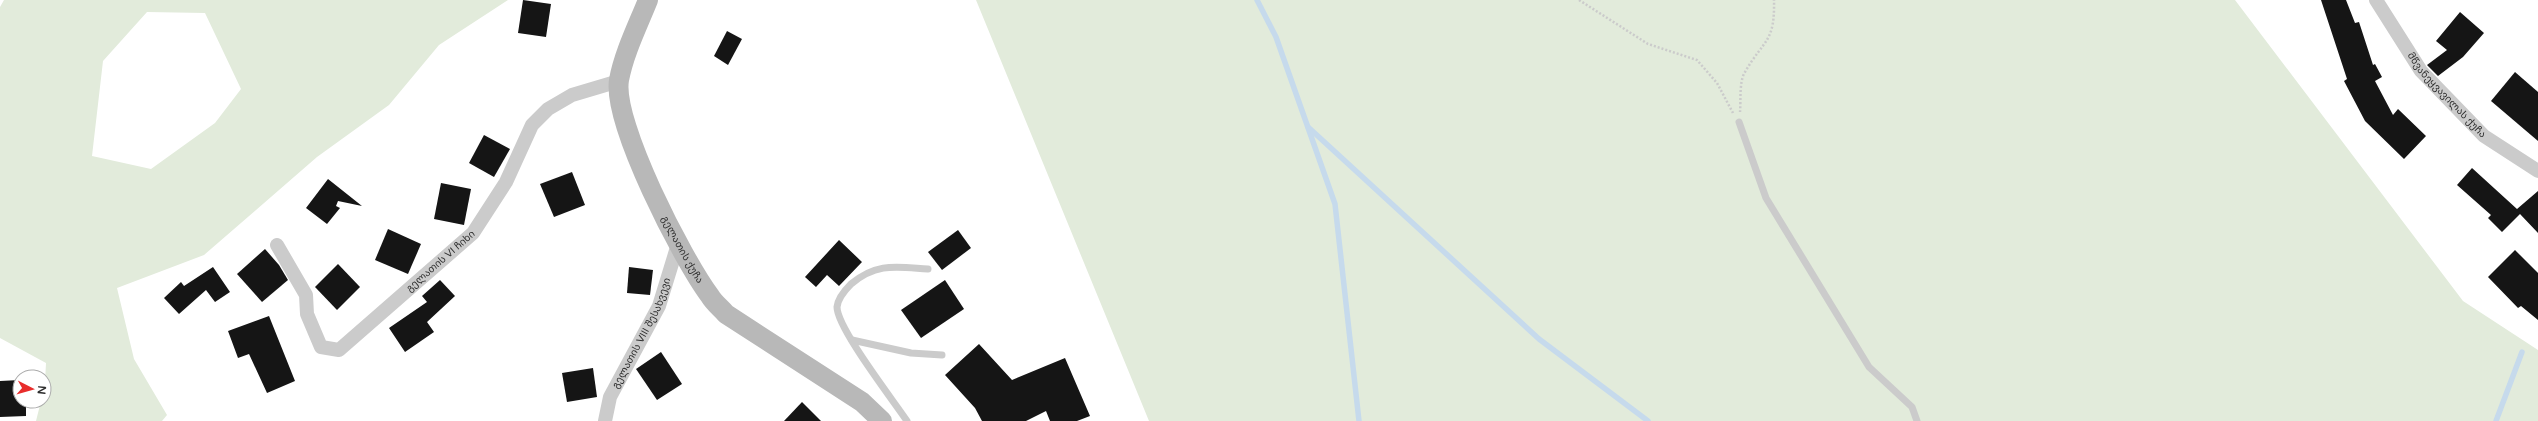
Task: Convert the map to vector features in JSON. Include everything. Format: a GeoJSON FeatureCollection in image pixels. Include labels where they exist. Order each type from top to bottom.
{"type":"FeatureCollection","features":[{"type":"Feature","properties":{"kind":"main road","name":"გელათის ქუჩა"},"geometry":{"type":"LineString","coordinates":[[648,0],[619,81],[621,109],[628,133],[678,244],[710,298],[726,314],[862,402],[882,421]]}},
{"type":"Feature","properties":{"kind":"street","name":"მწვანეყვავილას ქუჩა"},"geometry":{"type":"LineString","coordinates":[[2376,0],[2421,71],[2484,136],[2538,171]]}},
{"type":"Feature","properties":{"kind":"street","name":"გელათის VI ჩიხი"},"geometry":{"type":"LineString","coordinates":[[277,245],[306,295],[307,314],[321,347],[339,350],[473,233],[506,182],[532,125],[548,109],[572,95],[619,81]]}},
{"type":"Feature","properties":{"kind":"street","name":"გელათის VIII შესახვევი"},"geometry":{"type":"LineString","coordinates":[[605,421],[610,397],[659,306],[678,244]]}},
{"type":"Feature","properties":{"kind":"lane"},"geometry":{"type":"LineString","coordinates":[[1738,122],[1766,198],[1869,367],[1912,407],[1917,421]]}},
{"type":"Feature","properties":{"kind":"lane"},"geometry":{"type":"LineString","coordinates":[[907,421],[842,326],[837,307],[844,290],[862,275],[884,266],[928,269]]}},
{"type":"Feature","properties":{"kind":"lane"},"geometry":{"type":"LineString","coordinates":[[852,340],[910,353],[942,355]]}},
{"type":"Feature","properties":{"kind":"path"},"geometry":{"type":"LineString","coordinates":[[1579,0],[1648,44],[1697,60],[1717,83],[1738,122]]}},
{"type":"Feature","properties":{"kind":"path"},"geometry":{"type":"LineString","coordinates":[[1738,122],[1744,73],[1765,46],[1775,24],[1774,0]]}},
{"type":"Feature","properties":{"kind":"green space"},"geometry":{"type":"Polygon","coordinates":[[[4,0],[508,0],[439,45],[389,105],[317,157],[204,255],[117,288],[134,359],[167,415],[162,421],[36,421],[39,409],[52,409],[52,369],[46,369],[46,363],[0,338],[0,7],[4,0]],[[147,12],[103,61],[92,156],[151,169],[215,123],[241,89],[205,13],[147,12]]]}},
{"type":"Feature","properties":{"kind":"green space"},"geometry":{"type":"Polygon","coordinates":[[[976,0],[2235,0],[2463,301],[2538,350],[2538,421],[1149,421],[976,0]]]}},
{"type":"Feature","properties":{"kind":"building"},"geometry":{"type":"Polygon","coordinates":[[[523,0],[551,4],[546,37],[518,33],[523,0]]]}},
{"type":"Feature","properties":{"kind":"building"},"geometry":{"type":"Polygon","coordinates":[[[2321,0],[2346,0],[2355,23],[2359,22],[2373,65],[2375,64],[2382,77],[2375,81],[2393,115],[2398,109],[2426,136],[2404,159],[2365,121],[2344,81],[2347,79],[2321,0]]]}},
{"type":"Feature","properties":{"kind":"building"},"geometry":{"type":"Polygon","coordinates":[[[2460,12],[2484,33],[2463,57],[2438,76],[2427,65],[2447,50],[2436,41],[2460,12]]]}},
{"type":"Feature","properties":{"kind":"building"},"geometry":{"type":"Polygon","coordinates":[[[727,31],[742,39],[728,65],[714,56],[727,31]]]}},
{"type":"Feature","properties":{"kind":"building"},"geometry":{"type":"Polygon","coordinates":[[[2515,72],[2538,92],[2538,141],[2491,101],[2515,72]]]}},
{"type":"Feature","properties":{"kind":"building"},"geometry":{"type":"Polygon","coordinates":[[[484,135],[510,149],[494,177],[469,163],[484,135]]]}},
{"type":"Feature","properties":{"kind":"building"},"geometry":{"type":"Polygon","coordinates":[[[2472,168],[2517,209],[2538,191],[2538,233],[2520,214],[2502,232],[2488,218],[2491,215],[2457,185],[2472,168]]]}},
{"type":"Feature","properties":{"kind":"building"},"geometry":{"type":"Polygon","coordinates":[[[572,172],[585,205],[554,217],[540,184],[572,172]]]}},
{"type":"Feature","properties":{"kind":"building"},"geometry":{"type":"Polygon","coordinates":[[[328,179],[362,206],[338,201],[336,206],[340,208],[327,224],[306,208],[328,179]]]}},
{"type":"Feature","properties":{"kind":"building"},"geometry":{"type":"Polygon","coordinates":[[[441,183],[471,189],[464,225],[434,219],[441,183]]]}},
{"type":"Feature","properties":{"kind":"building"},"geometry":{"type":"Polygon","coordinates":[[[388,229],[421,244],[408,274],[375,260],[388,229]]]}},
{"type":"Feature","properties":{"kind":"building"},"geometry":{"type":"Polygon","coordinates":[[[958,230],[971,248],[942,270],[928,252],[958,230]]]}},
{"type":"Feature","properties":{"kind":"building"},"geometry":{"type":"Polygon","coordinates":[[[839,240],[862,262],[839,286],[827,275],[816,287],[805,277],[839,240]]]}},
{"type":"Feature","properties":{"kind":"building"},"geometry":{"type":"Polygon","coordinates":[[[265,249],[279,265],[288,280],[262,302],[237,274],[265,249]]]}},
{"type":"Feature","properties":{"kind":"building"},"geometry":{"type":"Polygon","coordinates":[[[2515,250],[2538,273],[2538,320],[2521,306],[2518,308],[2488,277],[2515,250]]]}},
{"type":"Feature","properties":{"kind":"building"},"geometry":{"type":"Polygon","coordinates":[[[338,264],[360,287],[337,310],[315,287],[338,264]]]}},
{"type":"Feature","properties":{"kind":"building"},"geometry":{"type":"Polygon","coordinates":[[[213,267],[230,292],[215,302],[206,290],[179,314],[164,298],[181,282],[184,286],[213,267]]]}},
{"type":"Feature","properties":{"kind":"building"},"geometry":{"type":"Polygon","coordinates":[[[629,267],[653,270],[650,295],[627,293],[629,267]]]}},
{"type":"Feature","properties":{"kind":"building"},"geometry":{"type":"Polygon","coordinates":[[[440,280],[455,296],[427,322],[434,332],[405,352],[389,328],[427,302],[422,296],[440,280]]]}},
{"type":"Feature","properties":{"kind":"building"},"geometry":{"type":"Polygon","coordinates":[[[945,280],[964,309],[921,338],[901,310],[945,280]]]}},
{"type":"Feature","properties":{"kind":"building"},"geometry":{"type":"Polygon","coordinates":[[[269,316],[295,381],[267,393],[249,354],[238,358],[228,331],[269,316]]]}},
{"type":"Feature","properties":{"kind":"building"},"geometry":{"type":"Polygon","coordinates":[[[979,344],[1012,380],[1065,358],[1090,416],[1077,421],[1050,421],[1046,411],[1026,421],[982,421],[975,408],[945,375],[979,344]]]}},
{"type":"Feature","properties":{"kind":"building"},"geometry":{"type":"Polygon","coordinates":[[[661,352],[682,384],[657,400],[636,369],[661,352]]]}},
{"type":"Feature","properties":{"kind":"building"},"geometry":{"type":"Polygon","coordinates":[[[593,368],[597,397],[567,402],[562,373],[593,368]]]}},
{"type":"Feature","properties":{"kind":"building"},"geometry":{"type":"Polygon","coordinates":[[[12,380],[12,409],[26,409],[26,416],[0,417],[0,381],[12,380]]]}},
{"type":"Feature","properties":{"kind":"building"},"geometry":{"type":"Polygon","coordinates":[[[802,402],[821,421],[784,421],[802,402]]]}},
{"type":"Feature","properties":{"kind":"waterway"},"geometry":{"type":"LineString","coordinates":[[1257,0],[1276,37],[1335,204],[1359,421]]}},
{"type":"Feature","properties":{"kind":"waterway"},"geometry":{"type":"LineString","coordinates":[[1308,127],[1539,339],[1648,421]]}},
{"type":"Feature","properties":{"kind":"waterway"},"geometry":{"type":"LineString","coordinates":[[2496,421],[2522,352]]}}]}
